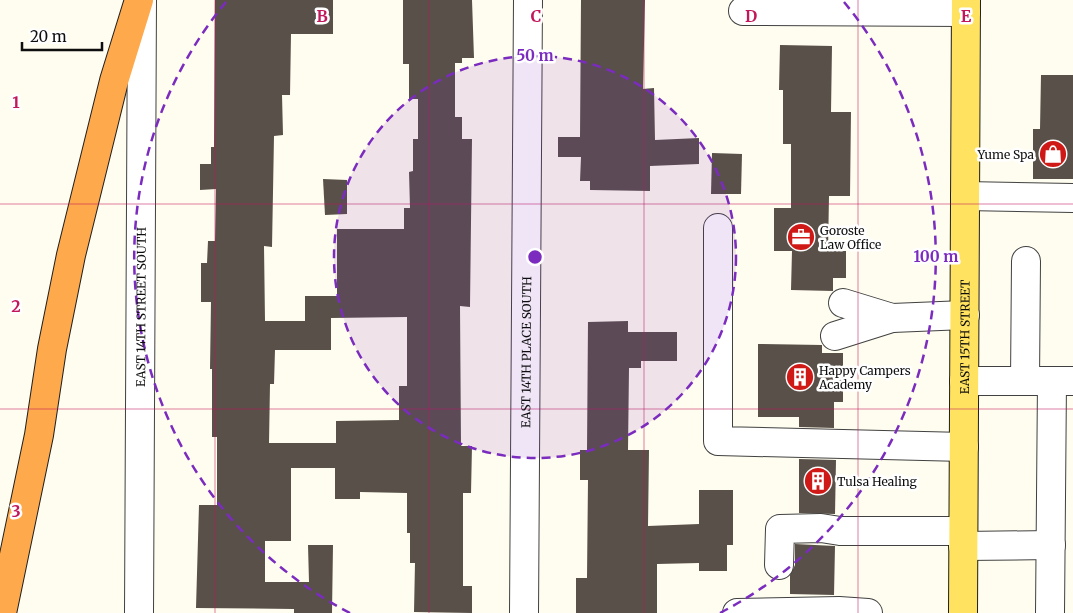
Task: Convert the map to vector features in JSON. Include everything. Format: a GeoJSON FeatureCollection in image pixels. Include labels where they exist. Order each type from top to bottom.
{"type":"FeatureCollection","features":[{"type":"Feature","properties":{"kind":"highway"},"geometry":{"type":"LineString","coordinates":[[2,613],[39,435],[52,349],[71,254],[114,81],[141,0]]}},
{"type":"Feature","properties":{"kind":"main road","name":"EAST 15TH STREET"},"geometry":{"type":"LineString","coordinates":[[963,613],[966,6]]}},
{"type":"Feature","properties":{"kind":"street","name":"EAST 14TH STREET SOUTH"},"geometry":{"type":"LineString","coordinates":[[139,613],[141,0]]}},
{"type":"Feature","properties":{"kind":"street","name":"EAST 14TH PLACE SOUTH"},"geometry":{"type":"LineString","coordinates":[[524,613],[528,0]]}},
{"type":"Feature","properties":{"kind":"street"},"geometry":{"type":"LineString","coordinates":[[743,11],[966,6]]}},
{"type":"Feature","properties":{"kind":"street"},"geometry":{"type":"LineString","coordinates":[[965,196],[1073,198]]}},
{"type":"Feature","properties":{"kind":"street"},"geometry":{"type":"LineString","coordinates":[[718,228],[718,441],[964,447]]}},
{"type":"Feature","properties":{"kind":"street"},"geometry":{"type":"LineString","coordinates":[[1025,381],[1026,261]]}},
{"type":"Feature","properties":{"kind":"street"},"geometry":{"type":"LineString","coordinates":[[843,303],[892,318]]}},
{"type":"Feature","properties":{"kind":"street"},"geometry":{"type":"LineString","coordinates":[[835,336],[892,318],[965,315]]}},
{"type":"Feature","properties":{"kind":"street"},"geometry":{"type":"LineString","coordinates":[[964,381],[1063,381],[1062,451],[1050,545],[1050,613]]}},
{"type":"Feature","properties":{"kind":"street"},"geometry":{"type":"LineString","coordinates":[[780,565],[780,529],[821,528],[840,532],[963,538],[1050,545]]}},
{"type":"Feature","properties":{"kind":"street"},"geometry":{"type":"LineString","coordinates":[[737,613],[839,611],[868,613]]}},
{"type":"Feature","properties":{"kind":"building"},"geometry":{"type":"Polygon","coordinates":[[[215,0],[333,0],[333,34],[291,34],[290,95],[282,95],[283,135],[274,136],[272,247],[264,246],[265,321],[305,321],[305,296],[337,296],[337,229],[404,229],[404,208],[410,208],[409,172],[413,171],[413,139],[418,139],[418,99],[409,99],[409,64],[403,64],[403,0],[472,0],[474,58],[462,58],[462,63],[455,63],[455,117],[462,117],[462,139],[472,139],[470,307],[460,306],[461,446],[472,446],[471,493],[463,493],[463,586],[472,586],[472,613],[414,612],[415,563],[410,563],[410,533],[407,533],[407,493],[360,492],[360,499],[335,499],[335,468],[291,468],[291,541],[265,541],[265,582],[309,582],[308,545],[333,545],[332,613],[294,613],[294,609],[196,608],[199,505],[217,505],[217,437],[212,437],[211,302],[201,302],[201,263],[207,263],[208,241],[215,241],[216,189],[200,190],[200,164],[211,164],[211,147],[214,147],[215,0]],[[407,317],[331,318],[331,350],[275,350],[274,384],[270,384],[269,443],[336,443],[336,421],[399,420],[399,386],[407,386],[407,317]]]}},
{"type":"Feature","properties":{"kind":"building"},"geometry":{"type":"Polygon","coordinates":[[[581,0],[645,0],[643,89],[654,88],[655,140],[699,138],[699,164],[650,166],[650,191],[590,190],[590,181],[580,181],[581,157],[558,157],[558,137],[580,137],[581,0]]]}},
{"type":"Feature","properties":{"kind":"building"},"geometry":{"type":"Polygon","coordinates":[[[780,45],[832,46],[831,112],[851,112],[850,196],[829,196],[828,251],[846,251],[846,278],[833,278],[833,291],[791,290],[792,251],[774,251],[774,208],[791,208],[791,144],[783,144],[783,90],[779,90],[780,45]]]}},
{"type":"Feature","properties":{"kind":"building"},"geometry":{"type":"Polygon","coordinates":[[[1041,75],[1073,75],[1073,179],[1033,179],[1033,129],[1040,129],[1041,75]]]}},
{"type":"Feature","properties":{"kind":"building"},"geometry":{"type":"Polygon","coordinates":[[[712,153],[742,154],[741,194],[711,194],[712,153]]]}},
{"type":"Feature","properties":{"kind":"building"},"geometry":{"type":"Polygon","coordinates":[[[323,179],[347,180],[347,214],[325,215],[323,179]]]}},
{"type":"Feature","properties":{"kind":"building"},"geometry":{"type":"Polygon","coordinates":[[[628,321],[628,332],[677,332],[677,361],[641,361],[641,368],[629,368],[628,450],[649,450],[648,526],[699,524],[699,490],[733,490],[733,545],[727,545],[727,571],[699,571],[699,563],[657,564],[657,613],[576,613],[576,578],[587,578],[588,480],[580,480],[580,450],[587,450],[588,322],[628,321]]]}},
{"type":"Feature","properties":{"kind":"building","name":"Happy Campers Academy"},"geometry":{"type":"Polygon","coordinates":[[[758,344],[822,345],[822,353],[843,353],[843,402],[834,402],[834,428],[799,427],[799,417],[758,417],[758,344]]]}},
{"type":"Feature","properties":{"kind":"building","name":"Tulsa Healing"},"geometry":{"type":"Polygon","coordinates":[[[799,459],[836,460],[835,514],[799,513],[799,459]]]}},
{"type":"Feature","properties":{"kind":"building"},"geometry":{"type":"Polygon","coordinates":[[[795,544],[835,546],[834,595],[790,594],[790,575],[795,565],[795,544]]]}},
{"type":"Feature","properties":{"kind":"place","name":"Yume Spa"},"geometry":{"type":"Point","coordinates":[1053,154]}},
{"type":"Feature","properties":{"kind":"place","name":"Goroste Law Office"},"geometry":{"type":"Point","coordinates":[801,237]}},
{"type":"Feature","properties":{"kind":"place","name":"Happy Campers Academy"},"geometry":{"type":"Point","coordinates":[800,377]}},
{"type":"Feature","properties":{"kind":"place","name":"Tulsa Healing"},"geometry":{"type":"Point","coordinates":[818,481]}}]}
